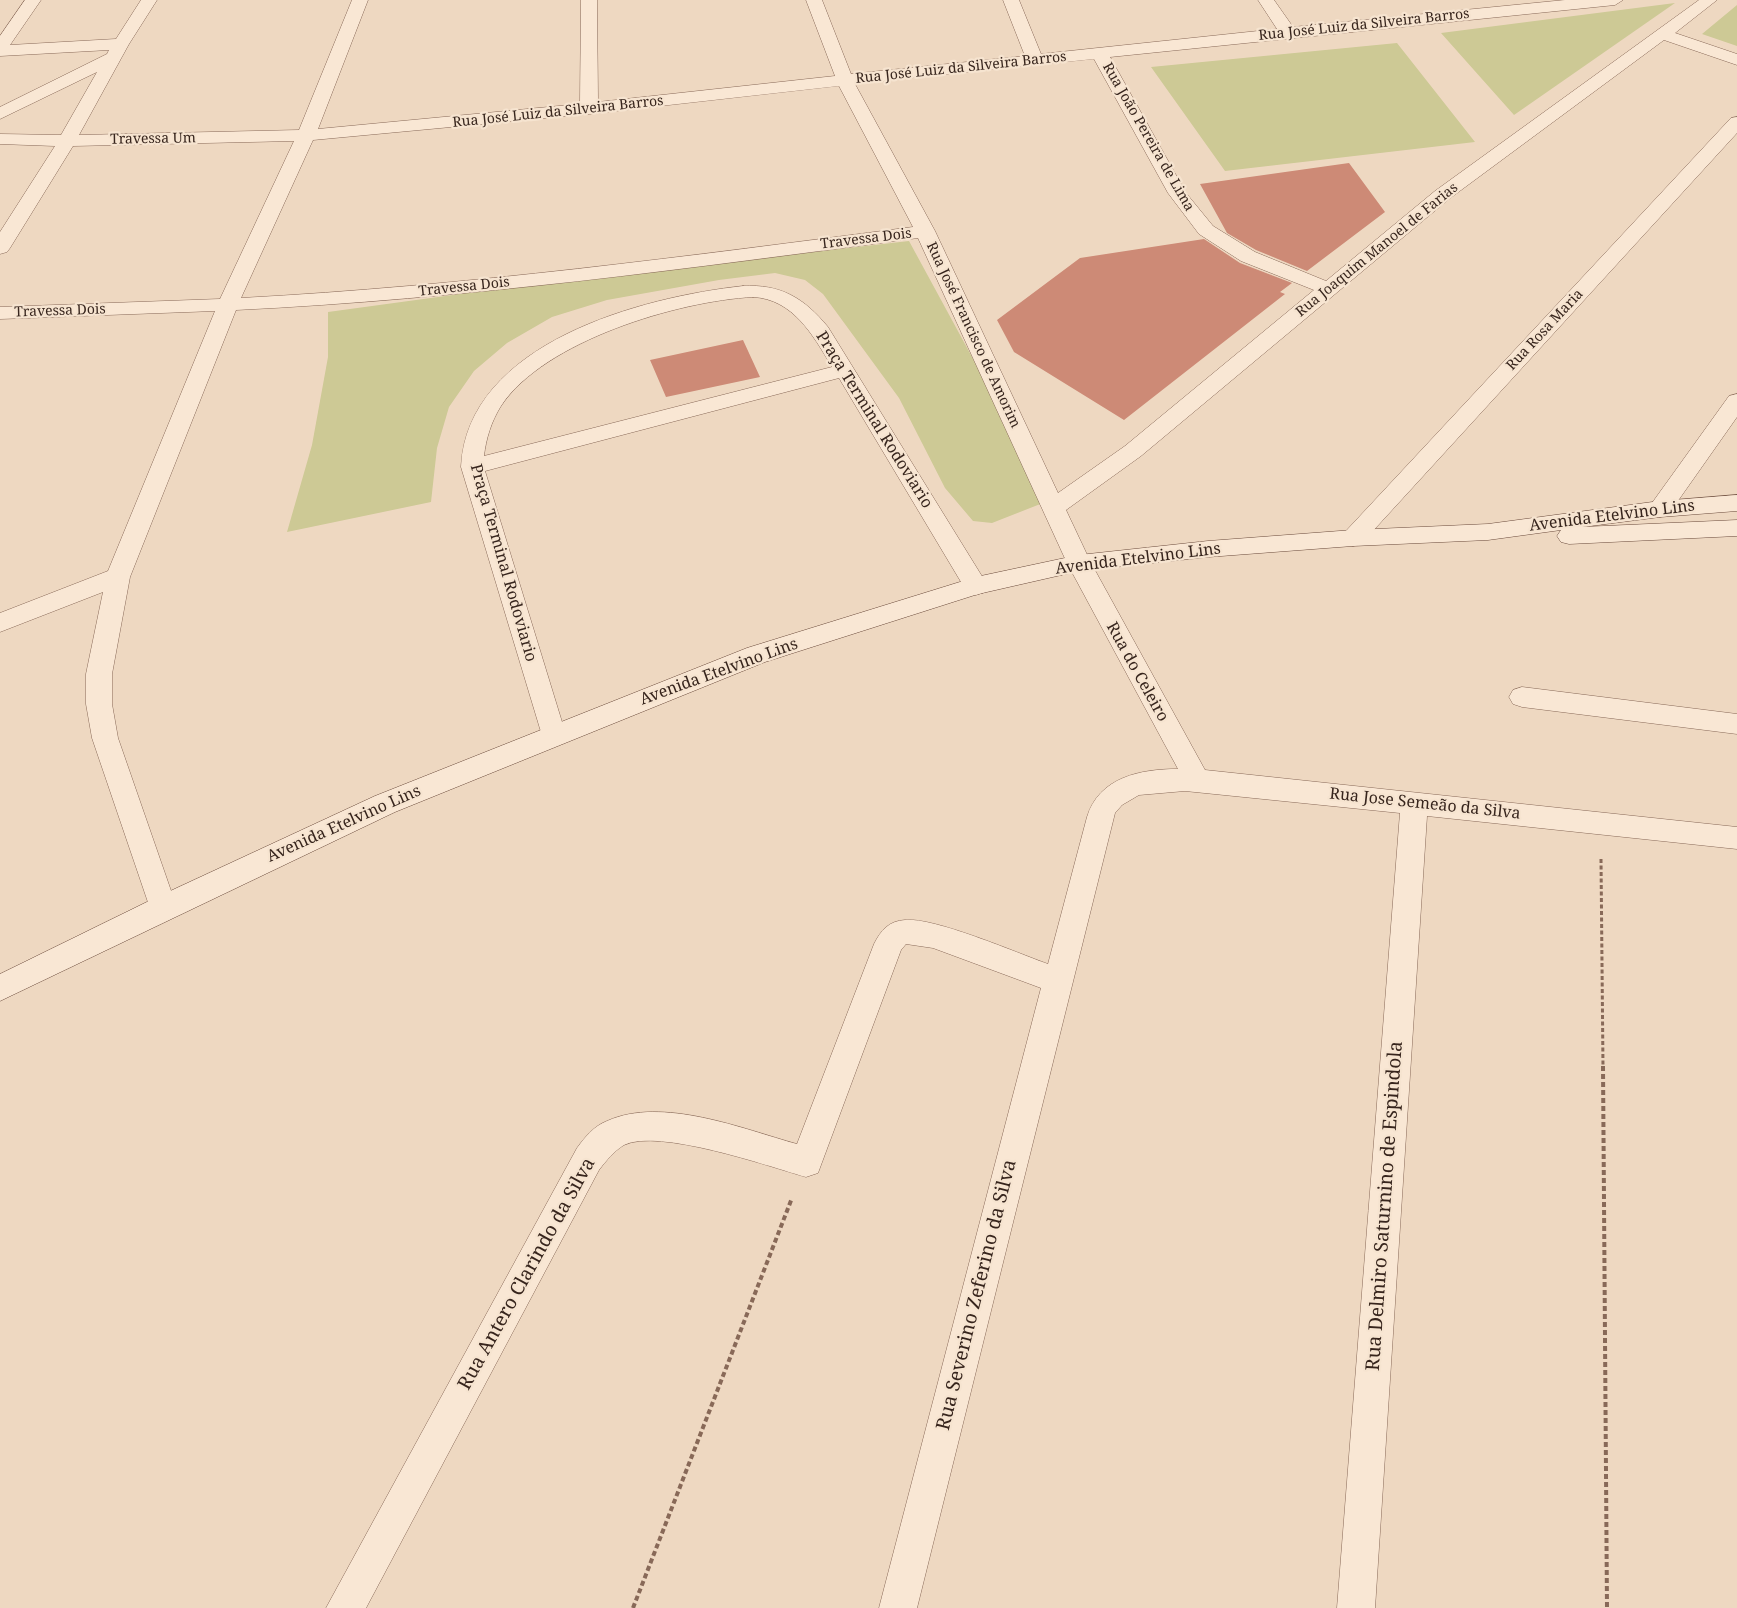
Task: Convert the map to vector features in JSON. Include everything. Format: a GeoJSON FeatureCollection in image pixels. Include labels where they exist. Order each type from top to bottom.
{"type":"FeatureCollection","features":[{"type":"Feature","properties":{"kind":"street"},"geometry":{"type":"LineString","coordinates":[[0,50],[33,0]]}},
{"type":"Feature","properties":{"kind":"street"},"geometry":{"type":"LineString","coordinates":[[0,248],[67,141],[117,51],[149,0]]}},
{"type":"Feature","properties":{"kind":"street"},"geometry":{"type":"LineString","coordinates":[[163,908],[105,738],[99,704],[99,674],[118,577],[228,306],[306,135],[360,0]]}},
{"type":"Feature","properties":{"kind":"street"},"geometry":{"type":"LineString","coordinates":[[589,0],[589,109]]}},
{"type":"Feature","properties":{"kind":"street","name":"Rua José Francisco de Amorim"},"geometry":{"type":"LineString","coordinates":[[814,0],[844,81],[925,231],[1079,563]]}},
{"type":"Feature","properties":{"kind":"street"},"geometry":{"type":"LineString","coordinates":[[1011,0],[1035,60]]}},
{"type":"Feature","properties":{"kind":"street"},"geometry":{"type":"LineString","coordinates":[[1266,0],[1288,32]]}},
{"type":"Feature","properties":{"kind":"street","name":"Rua José Luiz da Silveira Barros"},"geometry":{"type":"LineString","coordinates":[[306,135],[589,109],[1099,53],[1288,32],[1410,13],[1615,0]]}},
{"type":"Feature","properties":{"kind":"street","name":"Rua Joaquim Manoel de Farias"},"geometry":{"type":"LineString","coordinates":[[1052,508],[1133,452],[1442,195],[1709,0]]}},
{"type":"Feature","properties":{"kind":"street"},"geometry":{"type":"LineString","coordinates":[[1662,34],[1737,60]]}},
{"type":"Feature","properties":{"kind":"street"},"geometry":{"type":"LineString","coordinates":[[0,50],[117,51]]}},
{"type":"Feature","properties":{"kind":"street"},"geometry":{"type":"LineString","coordinates":[[0,114],[117,51]]}},
{"type":"Feature","properties":{"kind":"street","name":"Rua João Pereira de Lima"},"geometry":{"type":"LineString","coordinates":[[1099,53],[1177,193],[1190,212],[1207,230],[1226,244],[1329,289]]}},
{"type":"Feature","properties":{"kind":"street","name":"Rua Rosa Maria"},"geometry":{"type":"LineString","coordinates":[[1353,538],[1737,122]]}},
{"type":"Feature","properties":{"kind":"street","name":"Travessa Um"},"geometry":{"type":"LineString","coordinates":[[0,139],[67,141],[306,135]]}},
{"type":"Feature","properties":{"kind":"street","name":"Travessa Dois"},"geometry":{"type":"LineString","coordinates":[[0,313],[228,306],[416,292],[564,277],[925,231]]}},
{"type":"Feature","properties":{"kind":"street","name":"Praça Terminal Rodoviario"},"geometry":{"type":"LineString","coordinates":[[554,735],[472,467],[472,447],[479,426],[503,390],[527,368],[553,350],[635,315],[685,302],[748,292],[780,296],[793,302],[825,337],[976,586]]}},
{"type":"Feature","properties":{"kind":"street"},"geometry":{"type":"LineString","coordinates":[[472,467],[845,370]]}},
{"type":"Feature","properties":{"kind":"street"},"geometry":{"type":"LineString","coordinates":[[1660,509],[1737,401]]}},
{"type":"Feature","properties":{"kind":"street","name":"Avenida Etelvino Lins"},"geometry":{"type":"LineString","coordinates":[[1488,532],[1660,509],[1737,503]]}},
{"type":"Feature","properties":{"kind":"street","name":"Avenida Etelvino Lins"},"geometry":{"type":"LineString","coordinates":[[0,988],[163,908],[385,804],[756,655],[976,586],[1079,563],[1353,538],[1488,532],[1592,536],[1737,528]]}},
{"type":"Feature","properties":{"kind":"street","name":"Rua do Celeiro"},"geometry":{"type":"LineString","coordinates":[[1079,563],[1197,780]]}},
{"type":"Feature","properties":{"kind":"street"},"geometry":{"type":"LineString","coordinates":[[0,623],[118,577]]}},
{"type":"Feature","properties":{"kind":"street"},"geometry":{"type":"LineString","coordinates":[[1522,697],[1737,724]]}},
{"type":"Feature","properties":{"kind":"street","name":"Rua Jose Semeão da Silva"},"geometry":{"type":"LineString","coordinates":[[1115,795],[1132,786],[1151,782],[1197,780],[1737,838]]}},
{"type":"Feature","properties":{"kind":"street","name":"Rua Severino Zeferino da Silva"},"geometry":{"type":"LineString","coordinates":[[898,1608],[1057,982],[1104,808],[1115,795]]}},
{"type":"Feature","properties":{"kind":"street","name":"Rua Delmiro Saturnino de Espindola"},"geometry":{"type":"LineString","coordinates":[[1356,1608],[1414,804]]}},
{"type":"Feature","properties":{"kind":"street"},"geometry":{"type":"LineString","coordinates":[[806,1162],[889,944],[896,936],[906,932],[934,936],[1057,982]]}},
{"type":"Feature","properties":{"kind":"street","name":"Rua Antero Clarindo da Silva"},"geometry":{"type":"LineString","coordinates":[[345,1608],[588,1159],[600,1143],[620,1131],[641,1126],[670,1126],[806,1162]]}},
{"type":"Feature","properties":{"kind":"path"},"geometry":{"type":"LineString","coordinates":[[1601,823],[1607,1608]]}},
{"type":"Feature","properties":{"kind":"path"},"geometry":{"type":"LineString","coordinates":[[633,1608],[806,1162]]}},
{"type":"Feature","properties":{"kind":"shaded area"},"geometry":{"type":"Polygon","coordinates":[[[1675,3],[1514,115],[1441,33],[1675,3]]]}},
{"type":"Feature","properties":{"kind":"shaded area"},"geometry":{"type":"Polygon","coordinates":[[[1737,5],[1737,46],[1702,34],[1737,5]]]}},
{"type":"Feature","properties":{"kind":"shaded area"},"geometry":{"type":"Polygon","coordinates":[[[1397,43],[1475,142],[1225,171],[1151,67],[1397,43]]]}},
{"type":"Feature","properties":{"kind":"shaded area"},"geometry":{"type":"Polygon","coordinates":[[[909,241],[1034,471],[1048,501],[992,523],[973,521],[945,488],[899,398],[823,294],[805,280],[775,273],[719,280],[607,300],[552,317],[507,343],[474,371],[449,407],[437,448],[431,502],[287,532],[312,445],[328,357],[328,312],[526,285],[909,241]]]}},
{"type":"Feature","properties":{"kind":"building"},"geometry":{"type":"Polygon","coordinates":[[[1349,163],[1385,212],[1307,271],[1256,250],[1227,233],[1200,184],[1349,163]]]}},
{"type":"Feature","properties":{"kind":"building"},"geometry":{"type":"Polygon","coordinates":[[[1204,239],[1240,263],[1292,283],[1280,292],[1285,294],[1124,420],[1014,352],[997,320],[1080,258],[1204,239]]]}},
{"type":"Feature","properties":{"kind":"building"},"geometry":{"type":"Polygon","coordinates":[[[743,340],[760,377],[666,397],[650,360],[743,340]]]}}]}
